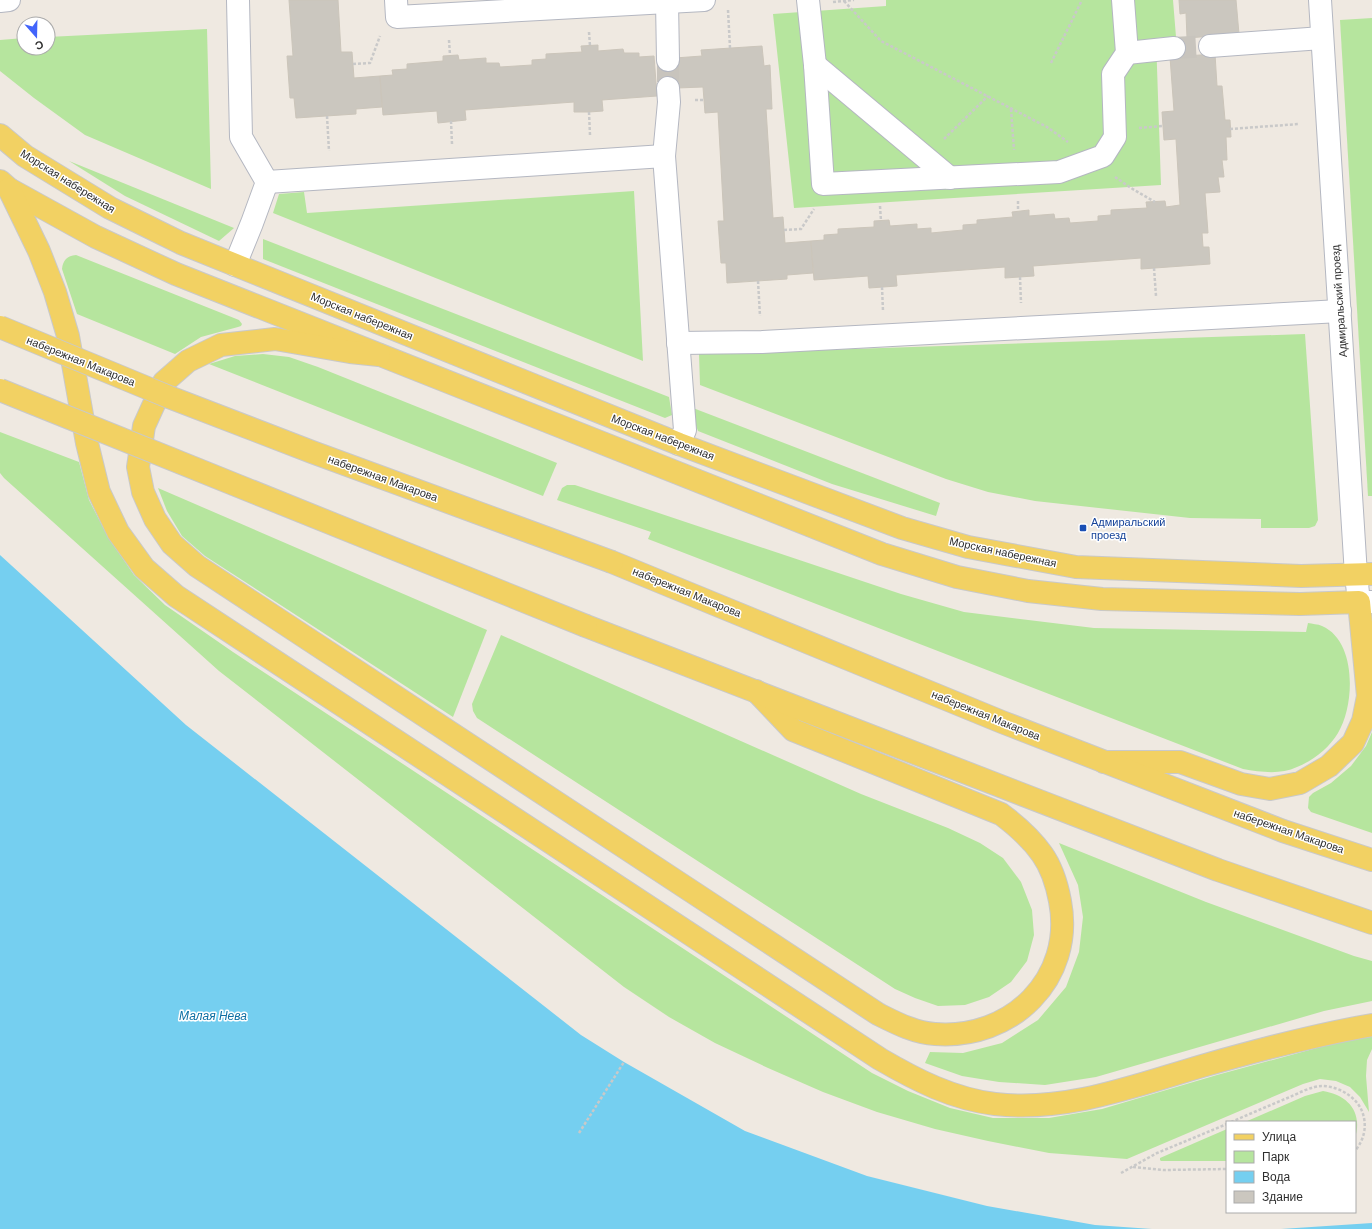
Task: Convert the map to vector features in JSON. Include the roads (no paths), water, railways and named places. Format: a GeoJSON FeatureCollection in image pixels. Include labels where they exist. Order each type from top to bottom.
{"type":"FeatureCollection","features":[{"type":"Feature","properties":{"kind":"main road","name":"Морская набережная"},"geometry":{"type":"LineString","coordinates":[[0,135],[25,156],[110,208],[180,243],[679,444],[902,528],[968,547],[1076,567],[1301,576],[1364,575]]}},
{"type":"Feature","properties":{"kind":"main road"},"geometry":{"type":"LineString","coordinates":[[4,185],[96,236],[176,274],[882,554],[957,577],[1028,591],[1102,600],[1300,604],[1366,602],[1368,696],[1363,721],[1353,743],[1329,766],[1300,783],[1270,789],[1241,784],[1180,762],[1104,762]]}},
{"type":"Feature","properties":{"kind":"main road"},"geometry":{"type":"LineString","coordinates":[[4,185],[39,251],[55,292],[68,336],[87,443],[99,492],[118,532],[144,568],[176,596],[880,1059],[913,1078],[954,1095],[995,1104],[1048,1105],[1099,1097],[1278,1044],[1372,1025]]}},
{"type":"Feature","properties":{"kind":"main road","name":"набережная Макарова"},"geometry":{"type":"LineString","coordinates":[[0,327],[169,397],[305,449],[612,562],[995,719],[1104,762],[1283,831],[1372,860]]}},
{"type":"Feature","properties":{"kind":"main road"},"geometry":{"type":"LineString","coordinates":[[379,355],[350,352],[275,339],[221,345],[188,361],[164,382],[144,426],[138,467],[143,492],[155,519],[172,544],[204,571],[878,1014],[915,1031],[955,1035],[974,1032],[994,1024],[1028,1004],[1042,988],[1052,972],[1058,954],[1063,920],[1058,890],[1052,872],[1042,854],[1025,833],[1001,814],[793,730],[756,691]]}},
{"type":"Feature","properties":{"kind":"main road"},"geometry":{"type":"LineString","coordinates":[[0,390],[586,626],[1218,870],[1372,923]]}},
{"type":"Feature","properties":{"kind":"street"},"geometry":{"type":"LineString","coordinates":[[0,1],[10,0]]}},
{"type":"Feature","properties":{"kind":"street"},"geometry":{"type":"LineString","coordinates":[[238,0],[241,137],[267,182]]}},
{"type":"Feature","properties":{"kind":"street"},"geometry":{"type":"LineString","coordinates":[[396,0],[397,17],[514,5],[704,0]]}},
{"type":"Feature","properties":{"kind":"street"},"geometry":{"type":"LineString","coordinates":[[808,0],[815,65],[823,184],[1058,172],[1103,156],[1115,137],[1114,74],[1126,53],[1123,0]]}},
{"type":"Feature","properties":{"kind":"street","name":"Адмиральский проезд"},"geometry":{"type":"LineString","coordinates":[[1320,0],[1340,311],[1366,602]]}},
{"type":"Feature","properties":{"kind":"street"},"geometry":{"type":"LineString","coordinates":[[667,1],[668,60]]}},
{"type":"Feature","properties":{"kind":"street"},"geometry":{"type":"LineString","coordinates":[[1210,46],[1322,38]]}},
{"type":"Feature","properties":{"kind":"street"},"geometry":{"type":"LineString","coordinates":[[1126,53],[1174,48]]}},
{"type":"Feature","properties":{"kind":"street"},"geometry":{"type":"LineString","coordinates":[[815,65],[950,178]]}},
{"type":"Feature","properties":{"kind":"street"},"geometry":{"type":"LineString","coordinates":[[668,88],[669,102],[664,156],[685,430],[679,444]]}},
{"type":"Feature","properties":{"kind":"street"},"geometry":{"type":"LineString","coordinates":[[267,182],[664,156]]}},
{"type":"Feature","properties":{"kind":"street"},"geometry":{"type":"LineString","coordinates":[[235,265],[267,182]]}},
{"type":"Feature","properties":{"kind":"street"},"geometry":{"type":"LineString","coordinates":[[678,343],[762,342],[1340,311]]}},
{"type":"Feature","properties":{"kind":"water","name":"Малая Нева"},"geometry":{"type":"Polygon","coordinates":[[[0,555],[186,725],[581,1035],[624,1062],[745,1131],[867,1176],[987,1206],[1095,1225],[1152,1229],[0,1229],[0,555]]]}},
{"type":"Feature","properties":{"kind":"water"},"geometry":{"type":"Polygon","coordinates":[[[1372,1223],[1372,1229],[1281,1229],[1372,1223]]]}},
{"type":"Feature","properties":{"kind":"tunnel"},"geometry":{"type":"LineString","coordinates":[[1174,48],[1210,46]]}},
{"type":"Feature","properties":{"kind":"tunnel"},"geometry":{"type":"LineString","coordinates":[[668,60],[668,88]]}},
{"type":"Feature","properties":{"kind":"place","name":"Адмиральский проезд"},"geometry":{"type":"Point","coordinates":[1083,528]}}]}
